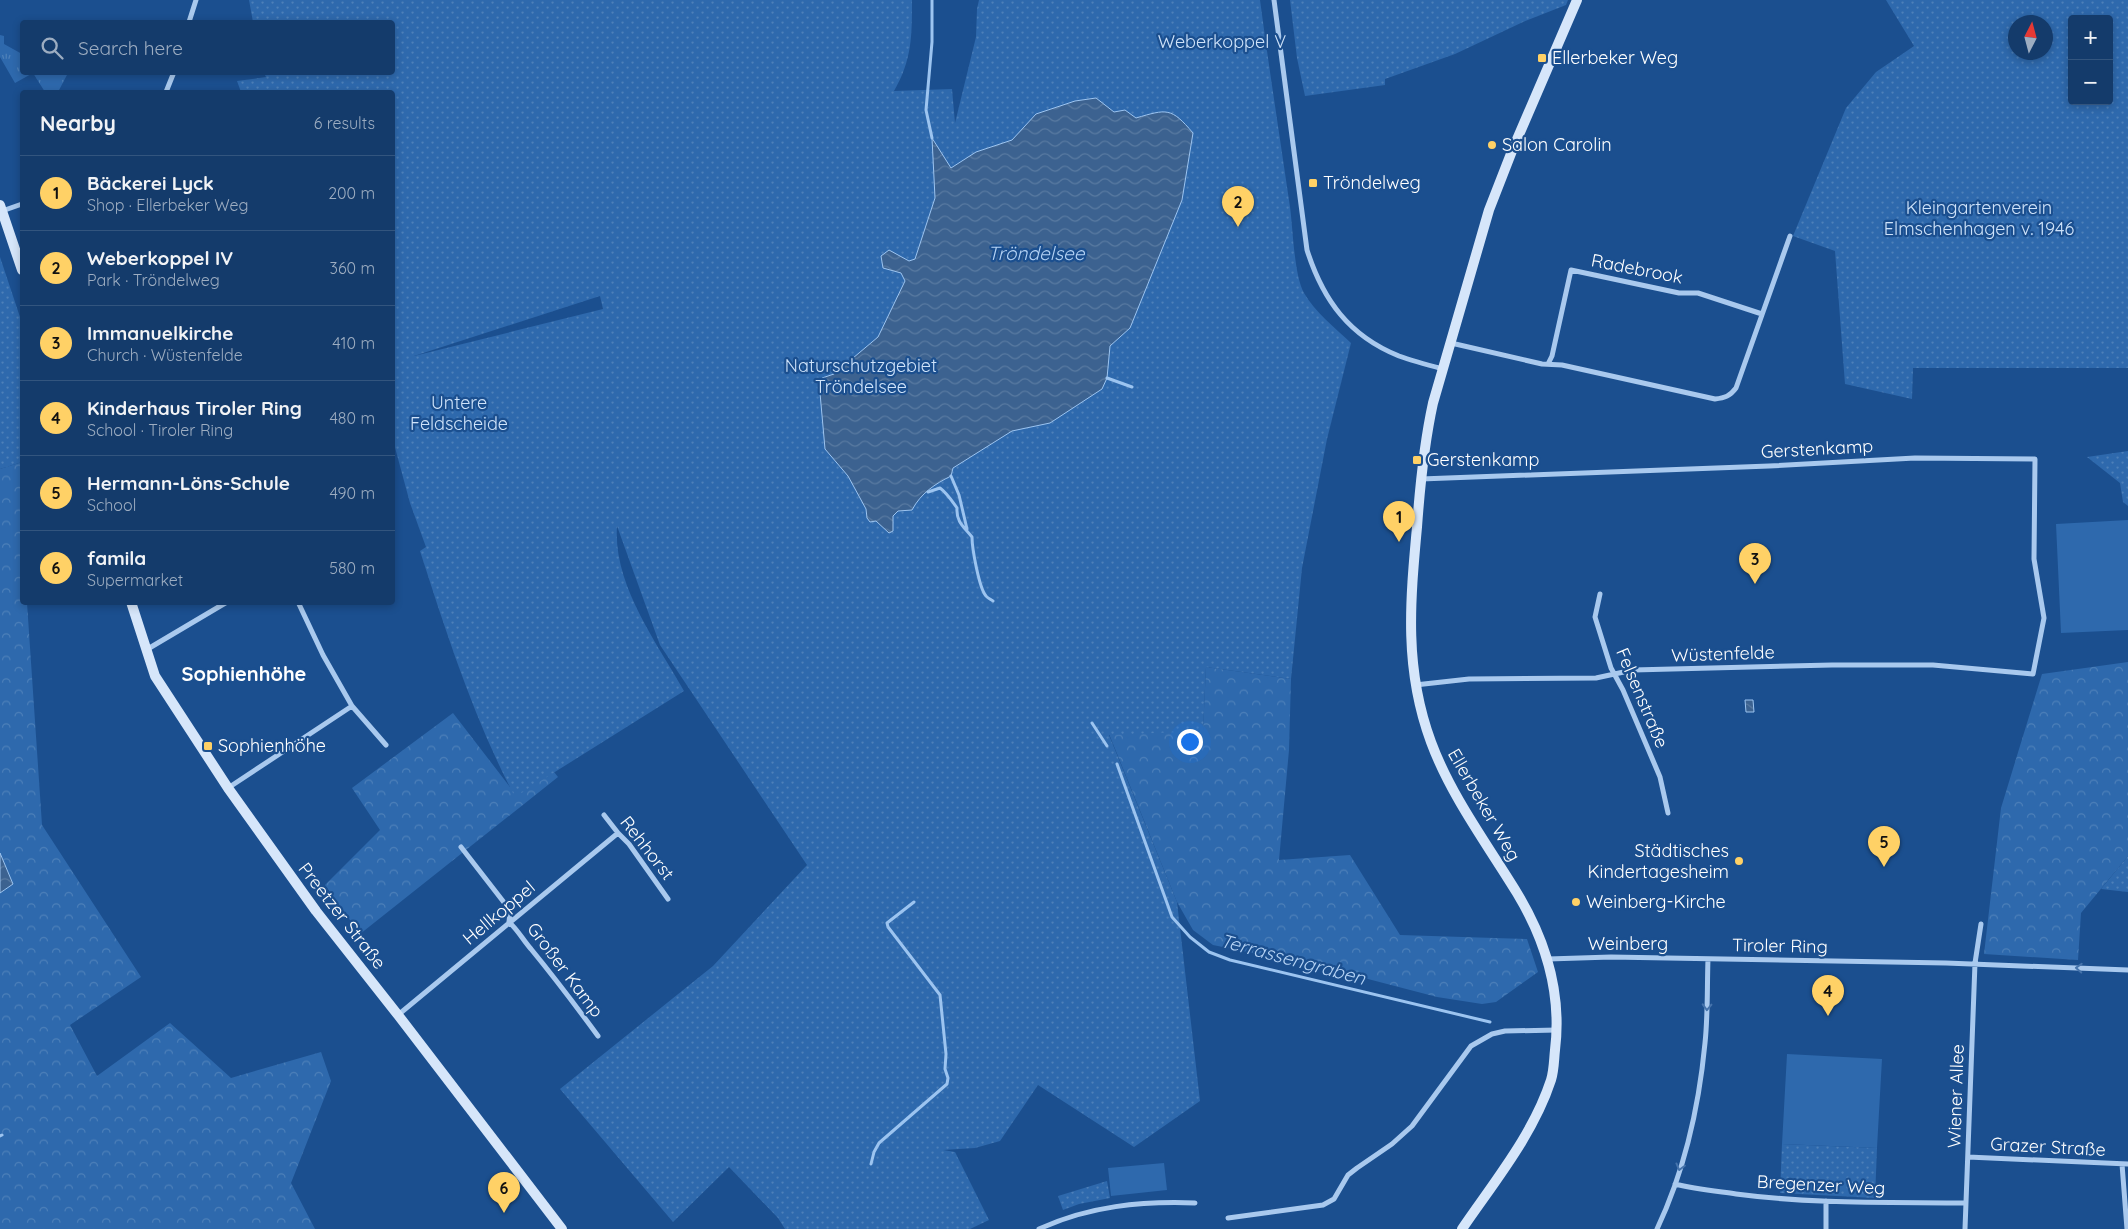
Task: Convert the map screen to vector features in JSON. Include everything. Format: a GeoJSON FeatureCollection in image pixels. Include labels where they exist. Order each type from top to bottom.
{"type":"FeatureCollection","features":[{"type":"Feature","properties":{"kind":"street"},"geometry":{"type":"LineString","coordinates":[[190,20],[196,0]]}},
{"type":"Feature","properties":{"kind":"street"},"geometry":{"type":"LineString","coordinates":[[1274,0],[1307,250],[1324,294],[1348,325],[1366,339],[1401,357],[1443,369]]}},
{"type":"Feature","properties":{"kind":"street","name":"Ellerbeker Weg"},"geometry":{"type":"LineString","coordinates":[[1462,1229],[1528,1132],[1552,1079],[1558,1030],[1555,990],[1548,959],[1540,937],[1523,903],[1455,792],[1441,765],[1431,742],[1415,685],[1411,657],[1410,621],[1422,479],[1428,426],[1489,210],[1512,151],[1577,0]]}},
{"type":"Feature","properties":{"kind":"street"},"geometry":{"type":"LineString","coordinates":[[167,90],[173,75]]}},
{"type":"Feature","properties":{"kind":"street"},"geometry":{"type":"LineString","coordinates":[[20,204],[1,208],[20,264]]}},
{"type":"Feature","properties":{"kind":"street"},"geometry":{"type":"LineString","coordinates":[[1450,343],[1542,364],[1562,365],[1715,399],[1724,398],[1731,395],[1736,388],[1790,236]]}},
{"type":"Feature","properties":{"kind":"street","name":"Radebrook"},"geometry":{"type":"LineString","coordinates":[[1548,364],[1552,356],[1571,270],[1679,293],[1698,293],[1762,314]]}},
{"type":"Feature","properties":{"kind":"street","name":"Gerstenkamp"},"geometry":{"type":"LineString","coordinates":[[1422,479],[1769,466],[1915,458],[2035,460],[2034,559],[2044,618],[2033,674]]}},
{"type":"Feature","properties":{"kind":"street","name":"Felsenstraße"},"geometry":{"type":"LineString","coordinates":[[1600,594],[1596,617],[1611,668],[1616,675],[1660,777],[1668,813]]}},
{"type":"Feature","properties":{"kind":"street","name":"Preetzer Straße"},"geometry":{"type":"LineString","coordinates":[[132,605],[155,676],[228,788],[316,911],[562,1229]]}},
{"type":"Feature","properties":{"kind":"street"},"geometry":{"type":"LineString","coordinates":[[146,650],[222,605]]}},
{"type":"Feature","properties":{"kind":"street"},"geometry":{"type":"LineString","coordinates":[[299,605],[323,655],[352,706],[386,744]]}},
{"type":"Feature","properties":{"kind":"street","name":"Wüstenfelde"},"geometry":{"type":"LineString","coordinates":[[1415,685],[1470,679],[1596,678],[1633,670],[1882,664],[1963,667],[2033,674]]}},
{"type":"Feature","properties":{"kind":"street"},"geometry":{"type":"LineString","coordinates":[[228,788],[352,706]]}},
{"type":"Feature","properties":{"kind":"street","name":"Rehhorst"},"geometry":{"type":"LineString","coordinates":[[604,815],[629,844],[668,898]]}},
{"type":"Feature","properties":{"kind":"street","name":"Hellkoppel"},"geometry":{"type":"LineString","coordinates":[[398,1015],[618,833]]}},
{"type":"Feature","properties":{"kind":"street","name":"Großer Kamp"},"geometry":{"type":"LineString","coordinates":[[461,847],[506,904],[510,912],[509,922],[516,928],[598,1036]]}},
{"type":"Feature","properties":{"kind":"street","name":"Wiener Allee"},"geometry":{"type":"LineString","coordinates":[[1965,1229],[1975,963],[1980,924]]}},
{"type":"Feature","properties":{"kind":"street","name":"Weinberg"},"geometry":{"type":"LineString","coordinates":[[1548,959],[1611,957],[1708,959]]}},
{"type":"Feature","properties":{"kind":"street","name":"Tiroler Ring"},"geometry":{"type":"LineString","coordinates":[[1657,1229],[1675,1184],[1700,1082],[1705,1042],[1708,959],[1975,963],[2128,970]]}},
{"type":"Feature","properties":{"kind":"street"},"geometry":{"type":"LineString","coordinates":[[1228,1218],[1324,1205],[1334,1199],[1348,1175],[1392,1144],[1412,1126],[1471,1046],[1492,1034],[1505,1031],[1558,1030]]}},
{"type":"Feature","properties":{"kind":"street","name":"Grazer Straße"},"geometry":{"type":"LineString","coordinates":[[1968,1157],[2128,1164]]}},
{"type":"Feature","properties":{"kind":"street"},"geometry":{"type":"LineString","coordinates":[[2122,1164],[2127,1229]]}},
{"type":"Feature","properties":{"kind":"street","name":"Bregenzer Weg"},"geometry":{"type":"LineString","coordinates":[[1675,1184],[1690,1188],[1768,1198],[1826,1202],[1966,1203]]}},
{"type":"Feature","properties":{"kind":"street"},"geometry":{"type":"LineString","coordinates":[[1039,1229],[1058,1220],[1115,1205],[1158,1202],[1195,1203]]}},
{"type":"Feature","properties":{"kind":"street"},"geometry":{"type":"LineString","coordinates":[[1826,1202],[1826,1229]]}},
{"type":"Feature","properties":{"kind":"green space","name":"Naturschutzgebiet Tröndelsee"},"geometry":{"type":"Polygon","coordinates":[[[249,0],[912,0],[912,25],[908,58],[894,91],[952,89],[955,123],[976,37],[979,0],[1260,0],[1298,275],[1304,293],[1314,307],[1351,343],[1327,439],[1302,568],[1291,679],[1206,667],[1203,731],[1109,735],[1177,902],[1200,1101],[1134,1147],[1038,1085],[1000,1141],[975,1148],[943,1150],[955,1152],[989,1220],[970,1229],[785,1229],[778,1218],[729,1167],[673,1222],[560,1089],[713,966],[807,865],[660,645],[617,526],[622,570],[629,591],[649,632],[684,691],[515,797],[474,707],[451,645],[420,551],[426,547],[410,503],[395,447],[395,90],[240,90],[237,81],[266,77],[265,75],[395,75],[395,20],[253,20],[249,0]],[[600,296],[414,356],[603,309],[600,296]]]}},
{"type":"Feature","properties":{"kind":"green space"},"geometry":{"type":"Polygon","coordinates":[[[1290,0],[1568,0],[1566,5],[1523,22],[1455,54],[1385,79],[1385,85],[1305,96],[1297,58],[1290,0]]]}},
{"type":"Feature","properties":{"kind":"green space","name":"Kleingartenverein Elmschenhagen v. 1946"},"geometry":{"type":"Polygon","coordinates":[[[1886,0],[2128,0],[2128,368],[1913,368],[1912,399],[1845,384],[1835,251],[1793,236],[1846,108],[1876,72],[1914,46],[1886,0]]]}},
{"type":"Feature","properties":{"kind":"green space"},"geometry":{"type":"Polygon","coordinates":[[[0,35],[4,36],[4,44],[20,53],[20,75],[29,75],[15,83],[0,57],[0,35]]]}},
{"type":"Feature","properties":{"kind":"green space"},"geometry":{"type":"Polygon","coordinates":[[[34,75],[67,75],[59,90],[44,90],[34,75]]]}},
{"type":"Feature","properties":{"kind":"green space"},"geometry":{"type":"Polygon","coordinates":[[[0,257],[20,317],[20,463],[0,469],[0,257]]]}},
{"type":"Feature","properties":{"kind":"green space"},"geometry":{"type":"Polygon","coordinates":[[[2128,451],[2128,506],[2123,502],[2120,483],[2087,457],[2128,451]]]}},
{"type":"Feature","properties":{"kind":"green space"},"geometry":{"type":"Polygon","coordinates":[[[20,463],[20,605],[27,605],[42,825],[141,977],[70,1025],[97,1076],[170,1023],[231,1078],[321,1052],[331,1081],[291,1183],[315,1229],[0,1229],[0,893],[13,884],[0,853],[0,469],[20,463]]]}},
{"type":"Feature","properties":{"kind":"green space"},"geometry":{"type":"Polygon","coordinates":[[[2128,520],[2128,630],[2061,633],[2056,524],[2128,520]]]}},
{"type":"Feature","properties":{"kind":"green space"},"geometry":{"type":"Polygon","coordinates":[[[2128,662],[2128,856],[2081,913],[2078,960],[1984,954],[2001,808],[2042,674],[2128,662]]]}},
{"type":"Feature","properties":{"kind":"green space"},"geometry":{"type":"Polygon","coordinates":[[[1206,667],[1291,679],[1289,750],[1279,860],[1350,855],[1400,935],[1527,939],[1538,972],[1496,1002],[1482,1004],[1437,997],[1322,967],[1213,945],[1193,930],[1177,902],[1109,734],[1203,730],[1206,667]]]}},
{"type":"Feature","properties":{"kind":"green space"},"geometry":{"type":"Polygon","coordinates":[[[453,713],[510,787],[550,767],[558,777],[360,934],[325,885],[380,830],[352,788],[453,713]]]}},
{"type":"Feature","properties":{"kind":"green space"},"geometry":{"type":"Polygon","coordinates":[[[2128,856],[2128,892],[2101,889],[2128,856]]]}},
{"type":"Feature","properties":{"kind":"green space"},"geometry":{"type":"Polygon","coordinates":[[[1787,1054],[1882,1059],[1877,1148],[1782,1144],[1787,1054]]]}},
{"type":"Feature","properties":{"kind":"green space"},"geometry":{"type":"Polygon","coordinates":[[[1782,1144],[1877,1148],[1875,1198],[1780,1193],[1782,1144]]]}},
{"type":"Feature","properties":{"kind":"green space"},"geometry":{"type":"Polygon","coordinates":[[[1164,1163],[1167,1190],[1111,1196],[1108,1168],[1164,1163]]]}},
{"type":"Feature","properties":{"kind":"green space"},"geometry":{"type":"Polygon","coordinates":[[[1107,1181],[1110,1198],[1079,1204],[1063,1210],[1058,1196],[1107,1181]]]}},
{"type":"Feature","properties":{"kind":"water","name":"Tröndelsee"},"geometry":{"type":"Polygon","coordinates":[[[1096,98],[1114,112],[1125,110],[1136,118],[1168,112],[1179,118],[1193,133],[1182,200],[1130,328],[1110,346],[1107,378],[1102,389],[1050,423],[1012,431],[953,468],[951,476],[929,490],[912,510],[898,511],[893,516],[893,531],[889,533],[876,521],[870,522],[867,518],[866,509],[848,476],[825,449],[820,393],[822,378],[834,374],[878,337],[905,281],[901,273],[883,268],[881,256],[889,250],[909,261],[915,259],[935,198],[932,138],[951,168],[976,152],[1012,140],[1036,114],[1075,101],[1096,98]]]}},
{"type":"Feature","properties":{"kind":"water"},"geometry":{"type":"Polygon","coordinates":[[[1745,700],[1753,700],[1754,712],[1746,712],[1745,700]]]}},
{"type":"Feature","properties":{"kind":"water"},"geometry":{"type":"Polygon","coordinates":[[[0,853],[13,884],[0,893],[0,853]]]}},
{"type":"Feature","properties":{"kind":"waterway"},"geometry":{"type":"LineString","coordinates":[[932,0],[932,42],[926,110],[932,138]]}},
{"type":"Feature","properties":{"kind":"waterway"},"geometry":{"type":"LineString","coordinates":[[1107,378],[1132,387]]}},
{"type":"Feature","properties":{"kind":"waterway"},"geometry":{"type":"LineString","coordinates":[[951,476],[959,495],[967,529]]}},
{"type":"Feature","properties":{"kind":"waterway","name":"Terrassengraben"},"geometry":{"type":"LineString","coordinates":[[928,492],[940,488],[957,508],[959,521],[972,537],[976,568],[983,592],[993,601]]}},
{"type":"Feature","properties":{"kind":"waterway","name":"Terrassengraben"},"geometry":{"type":"LineString","coordinates":[[1092,723],[1107,746]]}},
{"type":"Feature","properties":{"kind":"waterway","name":"Terrassengraben"},"geometry":{"type":"LineString","coordinates":[[1117,764],[1172,917],[1190,937],[1209,952],[1230,960],[1490,1022]]}},
{"type":"Feature","properties":{"kind":"waterway"},"geometry":{"type":"LineString","coordinates":[[871,1164],[879,1143],[947,1084],[948,1078],[945,1069],[946,1054],[940,995],[888,927],[887,923],[914,902]]}},
{"type":"Feature","properties":{"kind":"place","name":"Ellerbeker Weg"},"geometry":{"type":"Point","coordinates":[1542,58]}},
{"type":"Feature","properties":{"kind":"place","name":"Salon Carolin"},"geometry":{"type":"Point","coordinates":[1492,145]}},
{"type":"Feature","properties":{"kind":"place","name":"Tröndelweg"},"geometry":{"type":"Point","coordinates":[1313,183]}},
{"type":"Feature","properties":{"kind":"place","name":"Weberkoppel IV"},"geometry":{"type":"Point","coordinates":[1238,227]}},
{"type":"Feature","properties":{"kind":"place","name":"Gerstenkamp"},"geometry":{"type":"Point","coordinates":[1417,460]}},
{"type":"Feature","properties":{"kind":"place","name":"Bäckerei Lyck"},"geometry":{"type":"Point","coordinates":[1399,542]}},
{"type":"Feature","properties":{"kind":"place","name":"Immanuelkirche"},"geometry":{"type":"Point","coordinates":[1755,584]}},
{"type":"Feature","properties":{"kind":"place","name":"Sophienhöhe"},"geometry":{"type":"Point","coordinates":[208,746]}},
{"type":"Feature","properties":{"kind":"place","name":"Städtisches Kindertagesheim"},"geometry":{"type":"Point","coordinates":[1739,861]}},
{"type":"Feature","properties":{"kind":"place","name":"Hermann-Löns-Schule"},"geometry":{"type":"Point","coordinates":[1884,867]}},
{"type":"Feature","properties":{"kind":"place","name":"Weinberg-Kirche"},"geometry":{"type":"Point","coordinates":[1576,902]}},
{"type":"Feature","properties":{"kind":"place","name":"Kinderhaus Tiroler Ring"},"geometry":{"type":"Point","coordinates":[1828,1016]}},
{"type":"Feature","properties":{"kind":"place","name":"famila"},"geometry":{"type":"Point","coordinates":[504,1213]}},
{"type":"Feature","properties":{"kind":"district","name":"Sophienhöhe"},"geometry":{"type":"Point","coordinates":[244,674]}},
{"type":"Feature","properties":{"kind":"park label","name":"Weberkoppel V"},"geometry":{"type":"Point","coordinates":[1222,42]}},
{"type":"Feature","properties":{"kind":"park label","name":"Untere Feldscheide"},"geometry":{"type":"Point","coordinates":[459,413]}}]}
